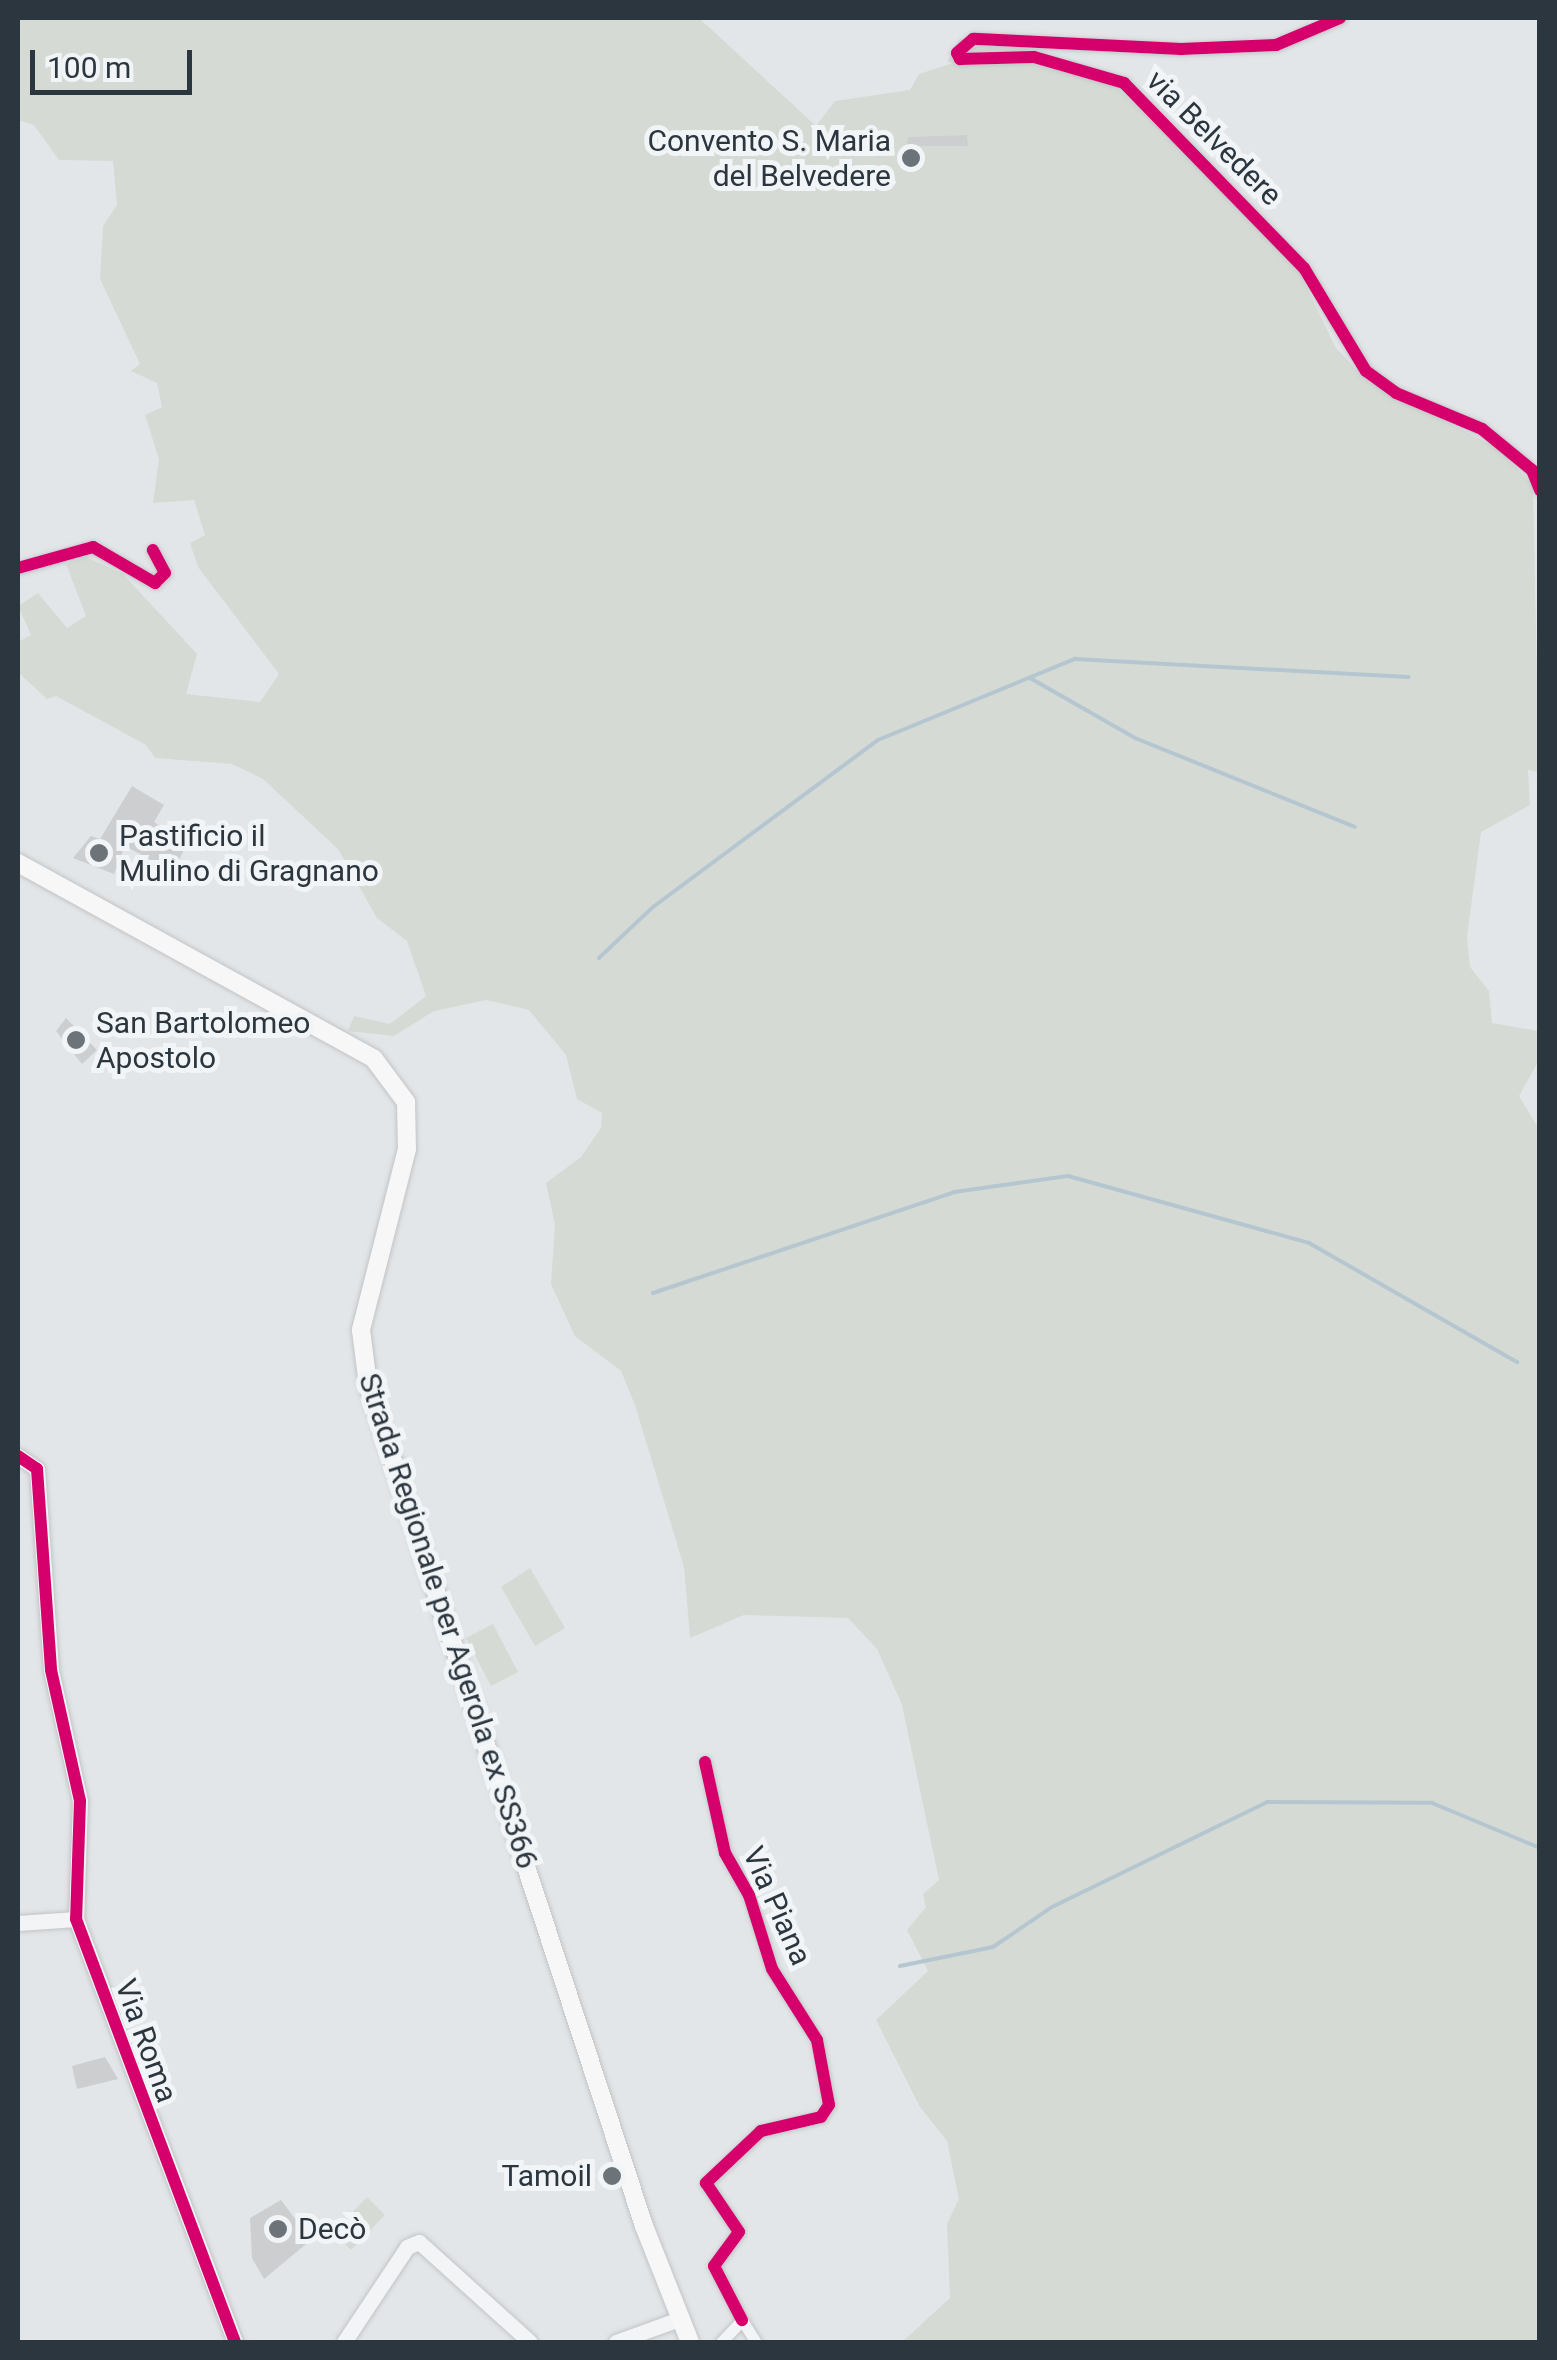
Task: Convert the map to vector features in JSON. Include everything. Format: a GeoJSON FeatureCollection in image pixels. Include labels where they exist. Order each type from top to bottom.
{"type":"FeatureCollection","features":[{"type":"Feature","properties":{"kind":"main road","name":"Strada Regionale per Agerola ex SS366"},"geometry":{"type":"LineString","coordinates":[[18,863],[374,1058],[406,1102],[408,1149],[361,1330],[368,1385],[644,2226],[690,2342]]}},
{"type":"Feature","properties":{"kind":"street","name":"via Belvedere"},"geometry":{"type":"LineString","coordinates":[[1340,18],[1276,45],[1181,50],[973,40],[957,53],[960,60],[1034,57],[1124,83],[1304,268],[1366,371],[1396,393],[1482,429],[1532,470],[1540,490]]}},
{"type":"Feature","properties":{"kind":"street"},"geometry":{"type":"LineString","coordinates":[[18,568],[92,547],[155,583],[164,573],[153,550]]}},
{"type":"Feature","properties":{"kind":"street","name":"Via Roma"},"geometry":{"type":"LineString","coordinates":[[18,1456],[37,1470],[51,1670],[80,1804],[76,1919],[235,2342]]}},
{"type":"Feature","properties":{"kind":"street","name":"Via Piana"},"geometry":{"type":"LineString","coordinates":[[705,1762],[725,1854],[749,1895],[772,1969],[824,2056],[829,2105],[822,2117],[761,2131],[706,2184],[739,2232],[714,2266],[742,2320]]}},
{"type":"Feature","properties":{"kind":"street"},"geometry":{"type":"LineString","coordinates":[[18,1923],[76,1919]]}},
{"type":"Feature","properties":{"kind":"street"},"geometry":{"type":"LineString","coordinates":[[350,2340],[397,2260],[419,2242],[530,2342]]}},
{"type":"Feature","properties":{"kind":"street"},"geometry":{"type":"LineString","coordinates":[[616,2342],[682,2318]]}},
{"type":"Feature","properties":{"kind":"street"},"geometry":{"type":"LineString","coordinates":[[720,2342],[742,2320],[756,2342]]}},
{"type":"Feature","properties":{"kind":"shaded area"},"geometry":{"type":"Polygon","coordinates":[[[18,18],[699,18],[816,126],[835,101],[910,90],[919,74],[953,63],[947,62],[960,39],[1029,35],[1028,63],[1114,85],[1245,210],[1298,270],[1336,348],[1367,381],[1497,448],[1533,485],[1539,772],[1528,770],[1530,805],[1481,832],[1467,937],[1470,967],[1489,991],[1492,1023],[1538,1031],[1538,1062],[1519,1096],[1540,1131],[1539,2342],[902,2342],[950,2298],[947,2224],[959,2199],[947,2141],[920,2107],[876,2020],[928,1971],[907,1930],[926,1907],[923,1894],[939,1880],[902,1705],[877,1649],[848,1618],[744,1615],[690,1638],[684,1567],[635,1405],[621,1371],[575,1336],[551,1284],[555,1225],[546,1183],[581,1157],[601,1128],[602,1113],[577,1099],[566,1055],[529,1010],[486,1000],[434,1011],[394,1036],[348,1031],[354,1016],[390,1024],[426,996],[407,941],[377,918],[338,849],[263,779],[232,764],[155,758],[146,745],[56,696],[47,699],[18,672],[18,642],[31,635],[18,606],[38,593],[67,628],[86,616],[66,564],[86,557],[123,574],[197,654],[186,694],[260,702],[279,674],[198,567],[190,543],[205,535],[194,500],[153,503],[159,459],[145,415],[162,407],[157,383],[131,371],[140,364],[100,279],[103,226],[117,205],[113,161],[59,160],[34,125],[18,120],[18,18]]]}},
{"type":"Feature","properties":{"kind":"shaded area"},"geometry":{"type":"Polygon","coordinates":[[[530,1568],[565,1628],[535,1646],[501,1587],[530,1568]]]}},
{"type":"Feature","properties":{"kind":"shaded area"},"geometry":{"type":"Polygon","coordinates":[[[493,1624],[518,1672],[491,1686],[466,1638],[493,1624]]]}},
{"type":"Feature","properties":{"kind":"shaded area"},"geometry":{"type":"Polygon","coordinates":[[[367,2197],[385,2215],[351,2250],[333,2232],[367,2197]]]}},
{"type":"Feature","properties":{"kind":"building"},"geometry":{"type":"Polygon","coordinates":[[[967,135],[968,146],[907,146],[908,137],[967,135]]]}},
{"type":"Feature","properties":{"kind":"building"},"geometry":{"type":"Polygon","coordinates":[[[132,786],[164,805],[154,822],[187,844],[173,872],[125,846],[114,874],[73,858],[91,836],[100,839],[132,786]]]}},
{"type":"Feature","properties":{"kind":"building","name":"San Bartolomeo Apostolo"},"geometry":{"type":"Polygon","coordinates":[[[66,1018],[97,1050],[82,1064],[56,1031],[66,1018]]]}},
{"type":"Feature","properties":{"kind":"building"},"geometry":{"type":"Polygon","coordinates":[[[105,2057],[118,2079],[77,2089],[72,2066],[105,2057]]]}},
{"type":"Feature","properties":{"kind":"building","name":"Decò"},"geometry":{"type":"Polygon","coordinates":[[[281,2200],[311,2240],[264,2279],[252,2258],[250,2218],[281,2200]]]}},
{"type":"Feature","properties":{"kind":"waterway"},"geometry":{"type":"LineString","coordinates":[[599,958],[653,907],[878,740],[1075,659],[1409,677]]}},
{"type":"Feature","properties":{"kind":"waterway"},"geometry":{"type":"LineString","coordinates":[[1030,678],[1135,738],[1355,827]]}},
{"type":"Feature","properties":{"kind":"waterway"},"geometry":{"type":"LineString","coordinates":[[653,1293],[954,1192],[1068,1176],[1309,1243],[1517,1362]]}},
{"type":"Feature","properties":{"kind":"waterway"},"geometry":{"type":"LineString","coordinates":[[900,1966],[993,1947],[1052,1907],[1267,1802],[1432,1803],[1540,1848]]}},
{"type":"Feature","properties":{"kind":"cycle path"},"geometry":{"type":"LineString","coordinates":[[1340,18],[1276,45],[1181,49],[973,39],[957,53],[960,59],[1034,57],[1124,83],[1304,268],[1366,371],[1396,393],[1482,429],[1532,470],[1540,490]]}},
{"type":"Feature","properties":{"kind":"cycle path"},"geometry":{"type":"LineString","coordinates":[[18,568],[93,547],[155,583],[165,573],[153,550]]}},
{"type":"Feature","properties":{"kind":"cycle path"},"geometry":{"type":"LineString","coordinates":[[18,1456],[37,1469],[51,1670],[80,1801],[76,1919],[235,2342]]}},
{"type":"Feature","properties":{"kind":"cycle path"},"geometry":{"type":"LineString","coordinates":[[705,1762],[725,1853],[749,1895],[772,1969],[817,2040],[829,2105],[821,2117],[761,2131],[706,2183],[739,2232],[714,2266],[742,2320]]}},
{"type":"Feature","properties":{"kind":"place","name":"Convento S. Maria del Belvedere"},"geometry":{"type":"Point","coordinates":[911,158]}},
{"type":"Feature","properties":{"kind":"place","name":"Pastificio il Mulino di Gragnano"},"geometry":{"type":"Point","coordinates":[99,853]}},
{"type":"Feature","properties":{"kind":"place","name":"San Bartolomeo Apostolo"},"geometry":{"type":"Point","coordinates":[76,1040]}},
{"type":"Feature","properties":{"kind":"place","name":"Tamoil"},"geometry":{"type":"Point","coordinates":[612,2176]}},
{"type":"Feature","properties":{"kind":"place","name":"Decò"},"geometry":{"type":"Point","coordinates":[278,2229]}}]}
